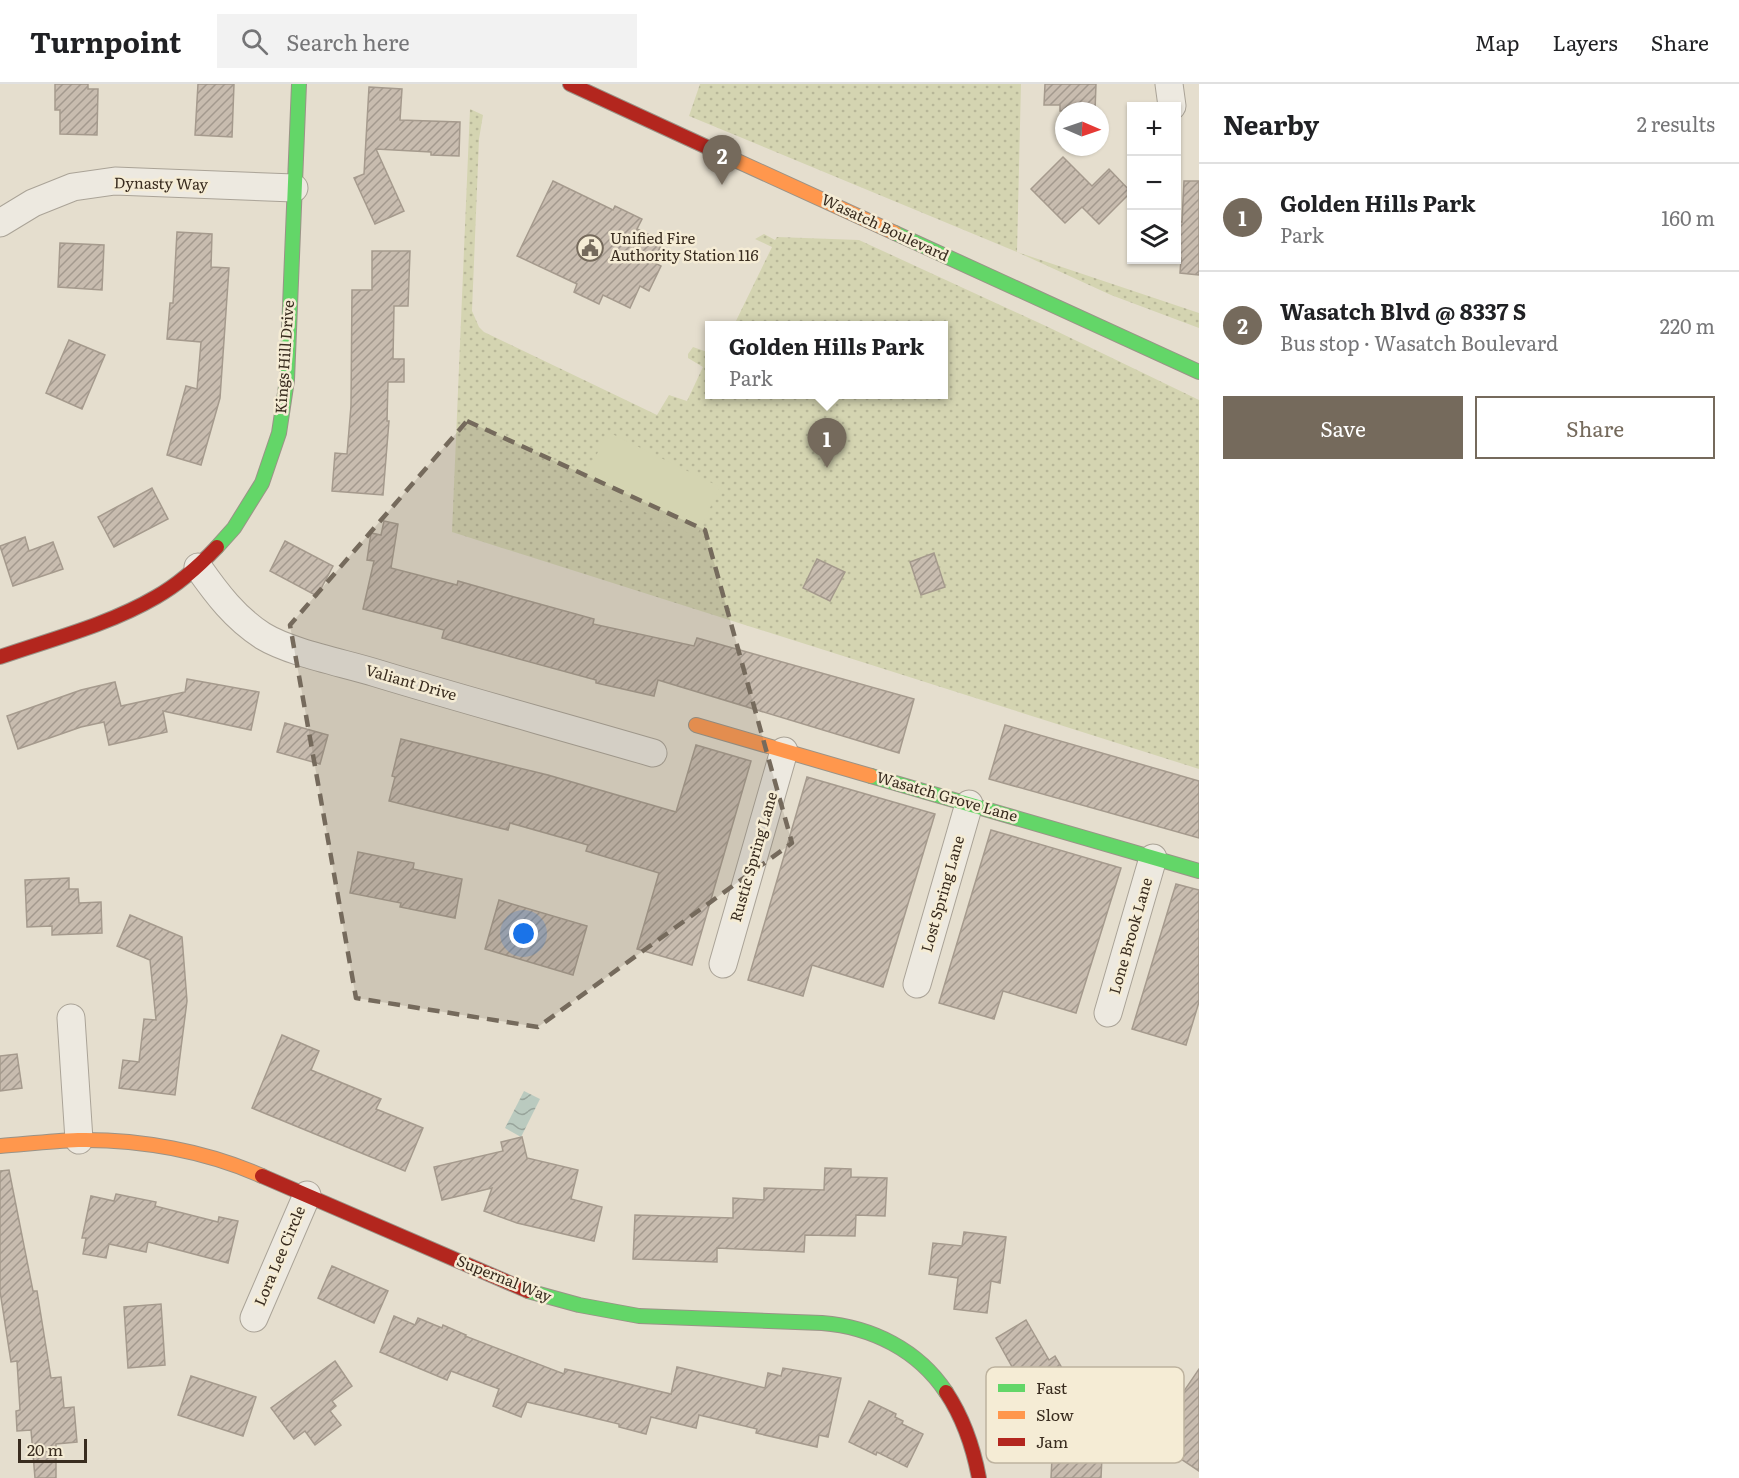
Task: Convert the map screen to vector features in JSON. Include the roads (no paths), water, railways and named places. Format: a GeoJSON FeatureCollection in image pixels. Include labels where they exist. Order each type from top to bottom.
{"type":"FeatureCollection","features":[{"type":"Feature","properties":{"kind":"street","name":"Kings Hill Drive"},"geometry":{"type":"LineString","coordinates":[[0,657],[110,619],[157,597],[198,567],[234,528],[262,483],[279,432],[287,380],[299,84]]}},
{"type":"Feature","properties":{"kind":"street","name":"Wasatch Boulevard"},"geometry":{"type":"LineString","coordinates":[[570,84],[1199,372]]}},
{"type":"Feature","properties":{"kind":"street"},"geometry":{"type":"LineString","coordinates":[[1169,84],[1172,102]]}},
{"type":"Feature","properties":{"kind":"street","name":"Dynasty Way"},"geometry":{"type":"LineString","coordinates":[[0,222],[33,203],[73,187],[115,181],[294,188]]}},
{"type":"Feature","properties":{"kind":"street","name":"Valiant Drive"},"geometry":{"type":"LineString","coordinates":[[198,567],[218,596],[241,621],[266,637],[290,647],[653,753]]}},
{"type":"Feature","properties":{"kind":"street","name":"Wasatch Grove Lane"},"geometry":{"type":"LineString","coordinates":[[696,725],[1199,871]]}},
{"type":"Feature","properties":{"kind":"street","name":"Rustic Spring Lane"},"geometry":{"type":"LineString","coordinates":[[723,964],[784,751]]}},
{"type":"Feature","properties":{"kind":"street","name":"Lost Spring Lane"},"geometry":{"type":"LineString","coordinates":[[917,984],[969,804]]}},
{"type":"Feature","properties":{"kind":"street","name":"Lone Brook Lane"},"geometry":{"type":"LineString","coordinates":[[1108,1013],[1153,858]]}},
{"type":"Feature","properties":{"kind":"street"},"geometry":{"type":"LineString","coordinates":[[71,1018],[79,1140]]}},
{"type":"Feature","properties":{"kind":"street","name":"Supernal Way"},"geometry":{"type":"LineString","coordinates":[[0,1146],[79,1140],[136,1143],[195,1152],[252,1170],[534,1294],[615,1314],[828,1323],[859,1329],[889,1341],[916,1359],[942,1383],[964,1418],[977,1456],[980,1478]]}},
{"type":"Feature","properties":{"kind":"street","name":"Lora Lee Circle"},"geometry":{"type":"LineString","coordinates":[[254,1318],[307,1195]]}},
{"type":"Feature","properties":{"kind":"water"},"geometry":{"type":"Polygon","coordinates":[[[524,1091],[540,1099],[521,1137],[505,1128],[524,1091]]]}},
{"type":"Feature","properties":{"kind":"place","name":"Wasatch Blvd @ 8337 S"},"geometry":{"type":"Point","coordinates":[722,185]}},
{"type":"Feature","properties":{"kind":"place","name":"Unified Fire Authority Station 116"},"geometry":{"type":"Point","coordinates":[590,248]}},
{"type":"Feature","properties":{"kind":"place","name":"Golden Hills Park"},"geometry":{"type":"Point","coordinates":[827,468]}}]}
